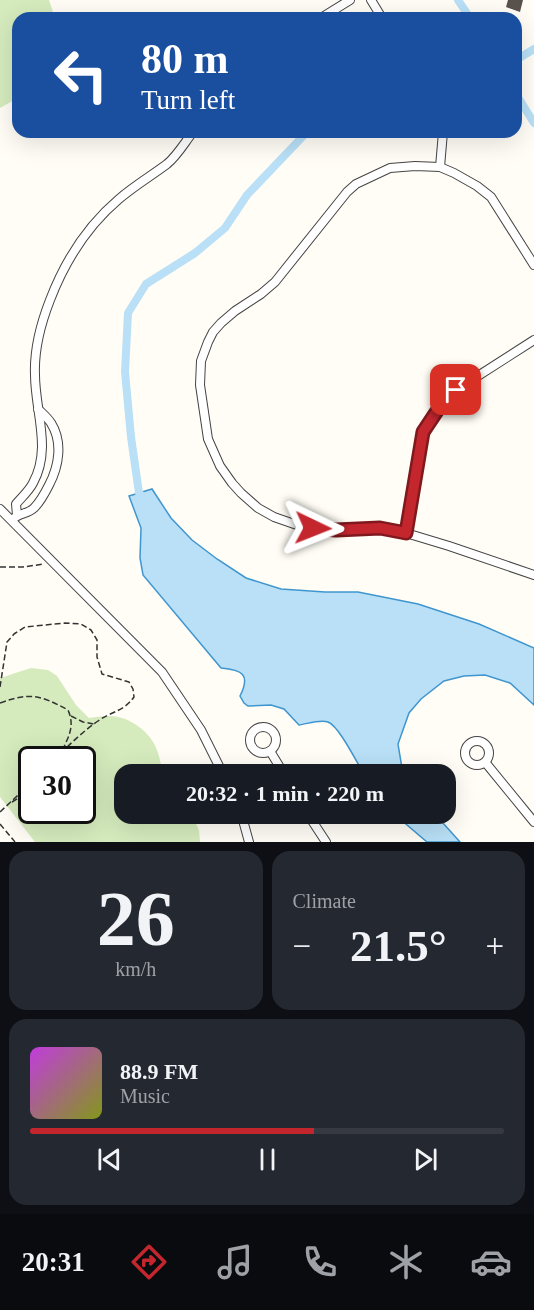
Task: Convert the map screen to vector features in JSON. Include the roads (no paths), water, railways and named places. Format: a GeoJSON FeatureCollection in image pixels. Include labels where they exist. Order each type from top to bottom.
{"type":"FeatureCollection","features":[{"type":"Feature","properties":{"kind":"street"},"geometry":{"type":"LineString","coordinates":[[331,12],[350,0]]}},
{"type":"Feature","properties":{"kind":"street"},"geometry":{"type":"LineString","coordinates":[[14,518],[16,504],[32,484],[39,470],[43,447],[34,375],[40,334],[49,301],[69,258],[89,229],[135,186],[169,162],[188,138]]}},
{"type":"Feature","properties":{"kind":"street"},"geometry":{"type":"LineString","coordinates":[[440,167],[442,138]]}},
{"type":"Feature","properties":{"kind":"street"},"geometry":{"type":"LineString","coordinates":[[534,265],[491,197],[469,181],[440,167],[390,168],[356,184],[337,203],[275,282],[221,323],[208,342],[200,370],[208,439],[225,474],[241,493],[274,517],[313,528],[336,530],[380,528],[406,533],[534,575]]}},
{"type":"Feature","properties":{"kind":"street"},"geometry":{"type":"LineString","coordinates":[[406,533],[423,432],[432,418],[456,390],[534,340]]}},
{"type":"Feature","properties":{"kind":"street"},"geometry":{"type":"LineString","coordinates":[[14,518],[34,508],[44,494],[54,475],[59,454],[50,422],[37,408]]}},
{"type":"Feature","properties":{"kind":"street"},"geometry":{"type":"LineString","coordinates":[[39,470],[54,475]]}},
{"type":"Feature","properties":{"kind":"street"},"geometry":{"type":"LineString","coordinates":[[0,509],[14,518],[52,562],[162,672],[201,730],[218,764]]}},
{"type":"Feature","properties":{"kind":"street"},"geometry":{"type":"LineString","coordinates":[[270,751],[278,764]]}},
{"type":"Feature","properties":{"kind":"street"},"geometry":{"type":"LineString","coordinates":[[485,762],[534,822]]}},
{"type":"Feature","properties":{"kind":"street"},"geometry":{"type":"LineString","coordinates":[[244,824],[249,842]]}},
{"type":"Feature","properties":{"kind":"street"},"geometry":{"type":"LineString","coordinates":[[314,824],[326,842]]}},
{"type":"Feature","properties":{"kind":"water"},"geometry":{"type":"Polygon","coordinates":[[[152,489],[171,518],[192,540],[246,578],[281,589],[358,592],[418,604],[479,624],[534,648],[534,705],[510,683],[485,675],[464,676],[444,681],[421,699],[409,713],[398,744],[401,764],[358,764],[342,737],[328,722],[317,721],[299,725],[284,709],[271,705],[248,706],[244,703],[240,696],[245,683],[242,674],[221,668],[143,575],[140,558],[141,528],[129,496],[152,489]]]}},
{"type":"Feature","properties":{"kind":"water"},"geometry":{"type":"Polygon","coordinates":[[[406,824],[444,824],[460,842],[427,842],[406,824]]]}},
{"type":"Feature","properties":{"kind":"waterway"},"geometry":{"type":"LineString","coordinates":[[458,0],[466,12]]}},
{"type":"Feature","properties":{"kind":"waterway"},"geometry":{"type":"LineString","coordinates":[[522,56],[534,49]]}},
{"type":"Feature","properties":{"kind":"waterway"},"geometry":{"type":"LineString","coordinates":[[522,104],[534,123]]}},
{"type":"Feature","properties":{"kind":"waterway"},"geometry":{"type":"LineString","coordinates":[[146,501],[139,493],[131,437],[125,372],[128,313],[146,284],[195,253],[225,228],[247,195],[301,138]]}}]}
